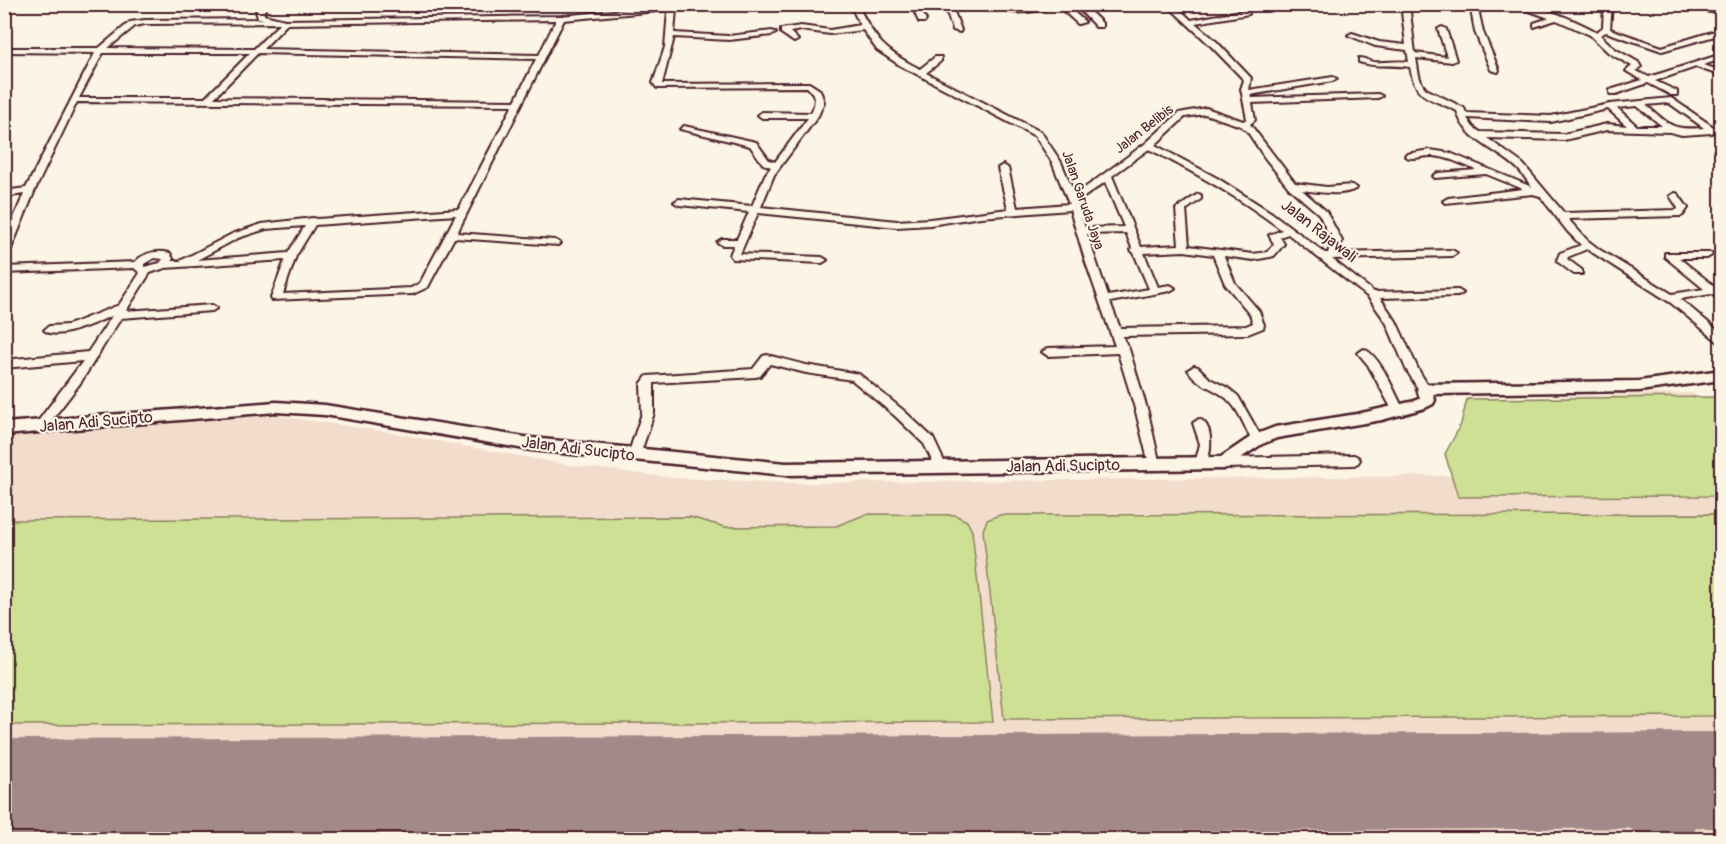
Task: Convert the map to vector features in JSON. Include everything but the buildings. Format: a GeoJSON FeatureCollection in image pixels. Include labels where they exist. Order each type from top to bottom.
{"type":"FeatureCollection","features":[{"type":"Feature","properties":{"kind":"street"},"geometry":{"type":"LineString","coordinates":[[266,4],[259,14],[282,21]]}},
{"type":"Feature","properties":{"kind":"street"},"geometry":{"type":"LineString","coordinates":[[581,16],[586,4]]}},
{"type":"Feature","properties":{"kind":"street"},"geometry":{"type":"LineString","coordinates":[[4,254],[30,190],[100,51],[133,24],[561,18],[706,4]]}},
{"type":"Feature","properties":{"kind":"street","name":"Jalan Garuda Jaya"},"geometry":{"type":"LineString","coordinates":[[853,4],[865,27],[880,48],[921,73],[1038,134],[1050,147],[1061,172],[1148,424],[1154,465]]}},
{"type":"Feature","properties":{"kind":"street"},"geometry":{"type":"LineString","coordinates":[[915,4],[922,20]]}},
{"type":"Feature","properties":{"kind":"street"},"geometry":{"type":"LineString","coordinates":[[947,4],[957,30]]}},
{"type":"Feature","properties":{"kind":"street"},"geometry":{"type":"LineString","coordinates":[[1077,4],[1099,25]]}},
{"type":"Feature","properties":{"kind":"street"},"geometry":{"type":"LineString","coordinates":[[1168,4],[1190,22],[1248,80],[1246,97],[1251,120],[1244,124],[1292,186],[1323,213],[1337,241],[1328,256]]}},
{"type":"Feature","properties":{"kind":"street"},"geometry":{"type":"LineString","coordinates":[[1405,4],[1414,65],[1413,73],[1418,86],[1461,110],[1464,122],[1477,135],[1520,166],[1539,193],[1561,216],[1572,234],[1586,246],[1671,297],[1720,338]]}},
{"type":"Feature","properties":{"kind":"street"},"geometry":{"type":"LineString","coordinates":[[1473,4],[1479,32],[1495,70]]}},
{"type":"Feature","properties":{"kind":"street"},"geometry":{"type":"LineString","coordinates":[[1513,4],[1593,33],[1612,51],[1635,64],[1637,67],[1630,71],[1674,93]]}},
{"type":"Feature","properties":{"kind":"street"},"geometry":{"type":"LineString","coordinates":[[1606,30],[1608,4]]}},
{"type":"Feature","properties":{"kind":"street"},"geometry":{"type":"LineString","coordinates":[[1670,4],[1722,12]]}},
{"type":"Feature","properties":{"kind":"street"},"geometry":{"type":"LineString","coordinates":[[1001,11],[1061,5],[1081,22]]}},
{"type":"Feature","properties":{"kind":"street"},"geometry":{"type":"LineString","coordinates":[[669,6],[672,35],[667,61],[657,83],[660,86],[809,85],[817,92],[820,102],[814,116],[770,175],[735,255],[737,257],[822,260]]}},
{"type":"Feature","properties":{"kind":"street"},"geometry":{"type":"LineString","coordinates":[[1190,22],[1246,12]]}},
{"type":"Feature","properties":{"kind":"street"},"geometry":{"type":"LineString","coordinates":[[313,221],[291,256],[276,298],[413,291],[424,285],[561,18]]}},
{"type":"Feature","properties":{"kind":"street"},"geometry":{"type":"LineString","coordinates":[[1537,25],[1555,18]]}},
{"type":"Feature","properties":{"kind":"street"},"geometry":{"type":"LineString","coordinates":[[208,100],[257,51],[282,21]]}},
{"type":"Feature","properties":{"kind":"street"},"geometry":{"type":"LineString","coordinates":[[794,40],[784,31],[801,28],[830,32],[865,27]]}},
{"type":"Feature","properties":{"kind":"street"},"geometry":{"type":"LineString","coordinates":[[1352,35],[1378,44],[1452,60],[1442,29]]}},
{"type":"Feature","properties":{"kind":"street"},"geometry":{"type":"LineString","coordinates":[[1593,33],[1606,30],[1660,49],[1722,31]]}},
{"type":"Feature","properties":{"kind":"street"},"geometry":{"type":"LineString","coordinates":[[672,35],[729,38],[772,33]]}},
{"type":"Feature","properties":{"kind":"street"},"geometry":{"type":"LineString","coordinates":[[4,50],[257,51],[542,57]]}},
{"type":"Feature","properties":{"kind":"street"},"geometry":{"type":"LineString","coordinates":[[1613,92],[1722,56]]}},
{"type":"Feature","properties":{"kind":"street"},"geometry":{"type":"LineString","coordinates":[[921,73],[938,59]]}},
{"type":"Feature","properties":{"kind":"street"},"geometry":{"type":"LineString","coordinates":[[1362,60],[1372,64],[1397,62],[1414,65]]}},
{"type":"Feature","properties":{"kind":"street"},"geometry":{"type":"LineString","coordinates":[[1694,64],[1722,74]]}},
{"type":"Feature","properties":{"kind":"street"},"geometry":{"type":"LineString","coordinates":[[1246,97],[1333,79]]}},
{"type":"Feature","properties":{"kind":"street"},"geometry":{"type":"LineString","coordinates":[[1246,97],[1378,96]]}},
{"type":"Feature","properties":{"kind":"street"},"geometry":{"type":"LineString","coordinates":[[74,100],[518,103]]}},
{"type":"Feature","properties":{"kind":"street"},"geometry":{"type":"LineString","coordinates":[[1463,115],[1551,118],[1610,106],[1671,100],[1712,130],[1682,132],[1670,129],[1607,127],[1564,137],[1477,135]]}},
{"type":"Feature","properties":{"kind":"street"},"geometry":{"type":"LineString","coordinates":[[1639,103],[1670,129]]}},
{"type":"Feature","properties":{"kind":"street"},"geometry":{"type":"LineString","coordinates":[[1610,106],[1635,129]]}},
{"type":"Feature","properties":{"kind":"street","name":"Jalan Belibis"},"geometry":{"type":"LineString","coordinates":[[1072,205],[1182,116],[1195,111],[1206,111],[1244,124]]}},
{"type":"Feature","properties":{"kind":"street"},"geometry":{"type":"LineString","coordinates":[[762,115],[814,116]]}},
{"type":"Feature","properties":{"kind":"street"},"geometry":{"type":"LineString","coordinates":[[684,129],[753,144],[766,162],[777,166]]}},
{"type":"Feature","properties":{"kind":"street","name":"Jalan Rajawali"},"geometry":{"type":"LineString","coordinates":[[1149,145],[1214,180],[1328,256],[1372,295],[1391,321],[1412,369],[1425,389]]}},
{"type":"Feature","properties":{"kind":"street"},"geometry":{"type":"LineString","coordinates":[[1409,156],[1430,153],[1447,155],[1539,193]]}},
{"type":"Feature","properties":{"kind":"street"},"geometry":{"type":"LineString","coordinates":[[1003,168],[1013,211]]}},
{"type":"Feature","properties":{"kind":"street"},"geometry":{"type":"LineString","coordinates":[[1438,176],[1487,172]]}},
{"type":"Feature","properties":{"kind":"street"},"geometry":{"type":"LineString","coordinates":[[1107,176],[1155,291]]}},
{"type":"Feature","properties":{"kind":"street"},"geometry":{"type":"LineString","coordinates":[[1292,186],[1327,190],[1352,188]]}},
{"type":"Feature","properties":{"kind":"street"},"geometry":{"type":"LineString","coordinates":[[4,194],[30,190]]}},
{"type":"Feature","properties":{"kind":"street"},"geometry":{"type":"LineString","coordinates":[[1448,201],[1539,193]]}},
{"type":"Feature","properties":{"kind":"street"},"geometry":{"type":"LineString","coordinates":[[1561,216],[1680,213],[1683,208],[1675,196]]}},
{"type":"Feature","properties":{"kind":"street"},"geometry":{"type":"LineString","coordinates":[[1184,248],[1181,209],[1198,197]]}},
{"type":"Feature","properties":{"kind":"street"},"geometry":{"type":"LineString","coordinates":[[680,202],[897,224],[1072,205]]}},
{"type":"Feature","properties":{"kind":"street"},"geometry":{"type":"LineString","coordinates":[[180,264],[235,236],[265,226],[461,212]]}},
{"type":"Feature","properties":{"kind":"street"},"geometry":{"type":"LineString","coordinates":[[1081,231],[1129,230]]}},
{"type":"Feature","properties":{"kind":"street"},"geometry":{"type":"LineString","coordinates":[[1136,250],[1184,248],[1253,258],[1270,255],[1279,244],[1274,235],[1290,231]]}},
{"type":"Feature","properties":{"kind":"street"},"geometry":{"type":"LineString","coordinates":[[451,235],[555,243]]}},
{"type":"Feature","properties":{"kind":"street"},"geometry":{"type":"LineString","coordinates":[[722,242],[740,242]]}},
{"type":"Feature","properties":{"kind":"street"},"geometry":{"type":"LineString","coordinates":[[1578,272],[1562,260],[1564,255],[1573,249],[1586,246]]}},
{"type":"Feature","properties":{"kind":"street"},"geometry":{"type":"LineString","coordinates":[[1117,332],[1248,330],[1259,325],[1255,313],[1230,284],[1217,252]]}},
{"type":"Feature","properties":{"kind":"street"},"geometry":{"type":"LineString","coordinates":[[1328,256],[1452,253]]}},
{"type":"Feature","properties":{"kind":"street"},"geometry":{"type":"LineString","coordinates":[[1707,255],[1669,255],[1722,298]]}},
{"type":"Feature","properties":{"kind":"street"},"geometry":{"type":"LineString","coordinates":[[4,270],[142,268],[291,256]]}},
{"type":"Feature","properties":{"kind":"street"},"geometry":{"type":"LineString","coordinates":[[40,427],[76,380],[120,312],[142,268]]}},
{"type":"Feature","properties":{"kind":"street"},"geometry":{"type":"LineString","coordinates":[[1105,300],[1170,288]]}},
{"type":"Feature","properties":{"kind":"street"},"geometry":{"type":"LineString","coordinates":[[1671,297],[1712,291]]}},
{"type":"Feature","properties":{"kind":"street"},"geometry":{"type":"LineString","coordinates":[[1372,295],[1458,293]]}},
{"type":"Feature","properties":{"kind":"street"},"geometry":{"type":"LineString","coordinates":[[49,330],[69,329],[120,312],[212,308]]}},
{"type":"Feature","properties":{"kind":"street"},"geometry":{"type":"LineString","coordinates":[[1048,352],[1123,349]]}},
{"type":"Feature","properties":{"kind":"street"},"geometry":{"type":"LineString","coordinates":[[1364,353],[1373,363],[1399,412]]}},
{"type":"Feature","properties":{"kind":"street"},"geometry":{"type":"LineString","coordinates":[[4,364],[91,356]]}},
{"type":"Feature","properties":{"kind":"street"},"geometry":{"type":"LineString","coordinates":[[634,455],[648,413],[647,384],[651,379],[756,373],[766,359],[806,369],[855,377],[929,441],[941,468]]}},
{"type":"Feature","properties":{"kind":"street"},"geometry":{"type":"LineString","coordinates":[[1194,370],[1203,382],[1228,393],[1238,404],[1257,440]]}},
{"type":"Feature","properties":{"kind":"street"},"geometry":{"type":"LineString","coordinates":[[1224,463],[1257,440],[1275,433],[1399,412],[1427,403],[1425,389],[1639,386],[1722,375]]}},
{"type":"Feature","properties":{"kind":"street","name":"Jalan Adi Sucipto"},"geometry":{"type":"LineString","coordinates":[[4,429],[276,407],[325,410],[531,444],[786,469],[1154,465]]}},
{"type":"Feature","properties":{"kind":"street"},"geometry":{"type":"LineString","coordinates":[[1199,423],[1206,444],[1201,464]]}},
{"type":"Feature","properties":{"kind":"street"},"geometry":{"type":"LineString","coordinates":[[1154,465],[1354,460]]}},
{"type":"Feature","properties":{"kind":"shaded area"},"geometry":{"type":"Polygon","coordinates":[[[1693,393],[1700,399],[1721,398],[1721,839],[5,840],[5,435],[266,414],[382,431],[570,465],[675,478],[796,483],[1513,475],[1491,423],[1494,398],[1693,393]]]}},
{"type":"Feature","properties":{"kind":"green space"},"geometry":{"type":"Polygon","coordinates":[[[1721,397],[1721,496],[1458,497],[1445,454],[1461,424],[1467,399],[1721,397]]]}},
{"type":"Feature","properties":{"kind":"green space"},"geometry":{"type":"Polygon","coordinates":[[[867,514],[955,515],[967,521],[972,531],[993,722],[5,725],[5,520],[690,517],[725,527],[836,526],[867,514]]]}},
{"type":"Feature","properties":{"kind":"green space"},"geometry":{"type":"Polygon","coordinates":[[[1721,514],[1721,716],[1004,719],[983,530],[987,520],[999,515],[1721,514]]]}},
{"type":"Feature","properties":{"kind":"taxiway"},"geometry":{"type":"LineString","coordinates":[[1577,781],[1643,814],[1679,840]]}},
{"type":"Feature","properties":{"kind":"taxiway"},"geometry":{"type":"LineString","coordinates":[[1038,840],[1053,819],[1069,804],[1110,783]]}},
{"type":"Feature","properties":{"kind":"taxiway"},"geometry":{"type":"LineString","coordinates":[[888,784],[934,796],[961,815],[985,840]]}},
{"type":"Feature","properties":{"kind":"runway"},"geometry":{"type":"LineString","coordinates":[[4,788],[1722,780]]}}]}
